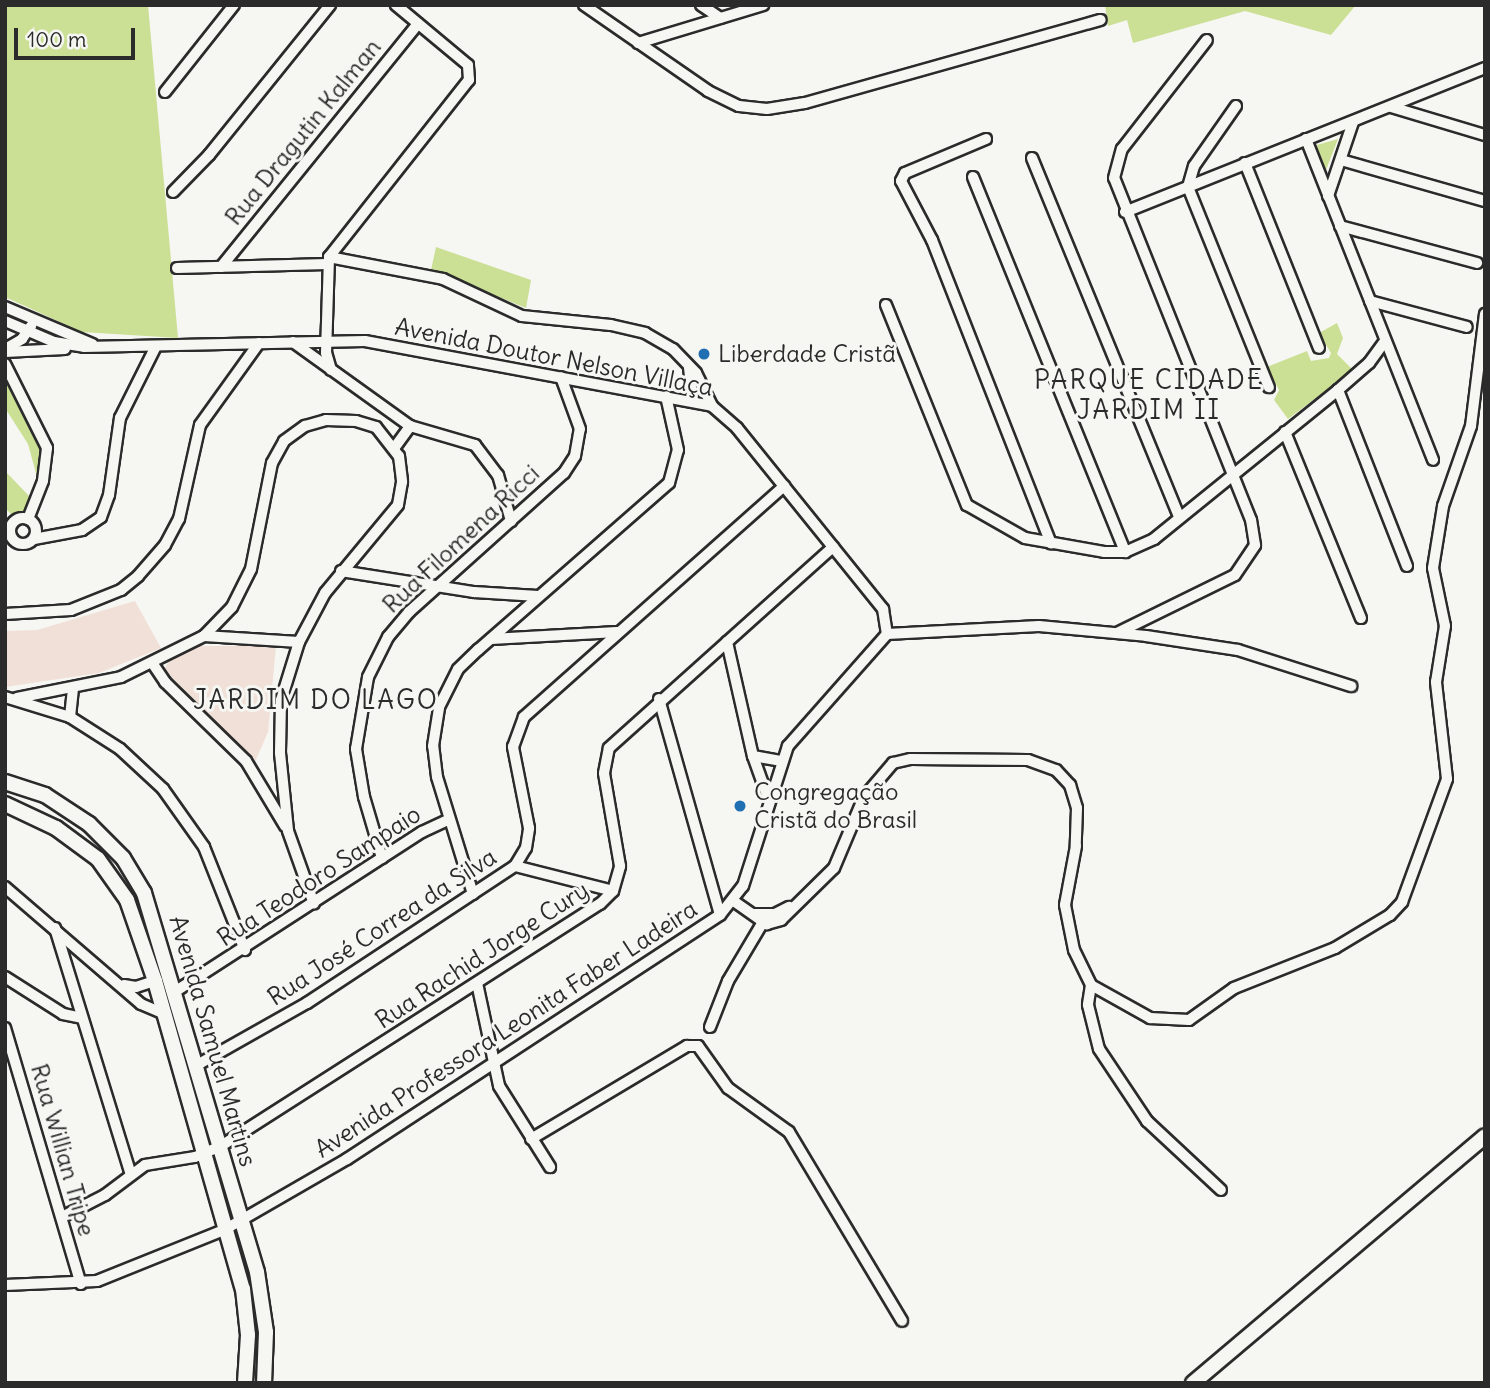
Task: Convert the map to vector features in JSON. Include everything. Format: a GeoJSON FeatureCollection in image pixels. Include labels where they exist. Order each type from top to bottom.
{"type":"FeatureCollection","features":[{"type":"Feature","properties":{"kind":"main road","name":"Avenida Samuel Martins"},"geometry":{"type":"LineString","coordinates":[[6,783],[69,808],[122,858],[144,893],[199,1065],[264,1308],[264,1383]]}},
{"type":"Feature","properties":{"kind":"main road","name":"Avenida Samuel Martins"},"geometry":{"type":"LineString","coordinates":[[5,804],[56,828],[108,869],[128,900],[155,981],[246,1311],[245,1383]]}},
{"type":"Feature","properties":{"kind":"main road"},"geometry":{"type":"LineString","coordinates":[[155,981],[172,976]]}},
{"type":"Feature","properties":{"kind":"main road"},"geometry":{"type":"LineString","coordinates":[[164,1014],[178,998]]}},
{"type":"Feature","properties":{"kind":"main road"},"geometry":{"type":"LineString","coordinates":[[1193,1383],[1485,1136]]}},
{"type":"Feature","properties":{"kind":"street"},"geometry":{"type":"LineString","coordinates":[[165,92],[234,5]]}},
{"type":"Feature","properties":{"kind":"street"},"geometry":{"type":"LineString","coordinates":[[173,192],[209,155],[330,5]]}},
{"type":"Feature","properties":{"kind":"street"},"geometry":{"type":"LineString","coordinates":[[331,370],[326,339],[328,260],[469,80],[468,65],[396,5]]}},
{"type":"Feature","properties":{"kind":"street"},"geometry":{"type":"LineString","coordinates":[[584,5],[726,101],[767,109],[805,103],[1101,20]]}},
{"type":"Feature","properties":{"kind":"street"},"geometry":{"type":"LineString","coordinates":[[701,5],[720,18]]}},
{"type":"Feature","properties":{"kind":"street"},"geometry":{"type":"LineString","coordinates":[[638,43],[763,5]]}},
{"type":"Feature","properties":{"kind":"street","name":"Rua Dragutin Kalman"},"geometry":{"type":"LineString","coordinates":[[221,267],[418,24]]}},
{"type":"Feature","properties":{"kind":"street"},"geometry":{"type":"LineString","coordinates":[[1117,633],[1235,575],[1251,557],[1255,532],[1115,186],[1116,160],[1207,40]]}},
{"type":"Feature","properties":{"kind":"street"},"geometry":{"type":"LineString","coordinates":[[1125,212],[1485,68]]}},
{"type":"Feature","properties":{"kind":"street"},"geometry":{"type":"LineString","coordinates":[[1236,106],[1194,166],[1188,187],[1269,387]]}},
{"type":"Feature","properties":{"kind":"street"},"geometry":{"type":"LineString","coordinates":[[1391,107],[1485,135]]}},
{"type":"Feature","properties":{"kind":"street"},"geometry":{"type":"LineString","coordinates":[[1328,196],[1353,122]]}},
{"type":"Feature","properties":{"kind":"street"},"geometry":{"type":"LineString","coordinates":[[986,139],[905,173],[901,184],[914,203],[1051,544]]}},
{"type":"Feature","properties":{"kind":"street"},"geometry":{"type":"LineString","coordinates":[[1306,139],[1384,342],[1433,460]]}},
{"type":"Feature","properties":{"kind":"street"},"geometry":{"type":"LineString","coordinates":[[1032,158],[1179,517]]}},
{"type":"Feature","properties":{"kind":"street"},"geometry":{"type":"LineString","coordinates":[[1341,160],[1485,201]]}},
{"type":"Feature","properties":{"kind":"street"},"geometry":{"type":"LineString","coordinates":[[1245,163],[1319,348]]}},
{"type":"Feature","properties":{"kind":"street"},"geometry":{"type":"LineString","coordinates":[[973,177],[1125,552]]}},
{"type":"Feature","properties":{"kind":"street"},"geometry":{"type":"LineString","coordinates":[[1340,226],[1477,263]]}},
{"type":"Feature","properties":{"kind":"street"},"geometry":{"type":"LineString","coordinates":[[177,268],[328,260],[443,279],[522,316],[628,328],[657,339],[687,362],[705,384],[712,406]]}},
{"type":"Feature","properties":{"kind":"street"},"geometry":{"type":"LineString","coordinates":[[1370,301],[1467,327]]}},
{"type":"Feature","properties":{"kind":"street"},"geometry":{"type":"LineString","coordinates":[[886,305],[967,505],[1003,528],[1051,544],[1125,552],[1154,539],[1232,472],[1338,390],[1369,363],[1384,342]]}},
{"type":"Feature","properties":{"kind":"street","name":"Avenida Doutor Nelson Villaça"},"geometry":{"type":"LineString","coordinates":[[5,307],[98,346]]}},
{"type":"Feature","properties":{"kind":"street"},"geometry":{"type":"LineString","coordinates":[[734,902],[759,918],[779,913],[804,898],[834,869],[864,797],[893,763],[911,758],[1040,762],[1063,775],[1075,795],[1076,846],[1065,905],[1074,950],[1091,985],[1150,1018],[1189,1020],[1234,988],[1335,948],[1390,915],[1402,902],[1447,779],[1436,682],[1445,626],[1433,568],[1443,506],[1471,426],[1485,314]]}},
{"type":"Feature","properties":{"kind":"street"},"geometry":{"type":"LineString","coordinates":[[32,320],[28,332],[7,351],[6,365],[47,448],[43,481],[28,519],[8,533],[20,543],[75,533],[101,517],[109,495],[120,418],[156,346]]}},
{"type":"Feature","properties":{"kind":"street","name":"Avenida Doutor Nelson Villaça"},"geometry":{"type":"LineString","coordinates":[[5,321],[54,342],[85,347],[326,339],[365,341],[712,406],[737,428],[886,614],[887,634]]}},
{"type":"Feature","properties":{"kind":"street"},"geometry":{"type":"LineString","coordinates":[[27,351],[54,342],[46,326]]}},
{"type":"Feature","properties":{"kind":"street"},"geometry":{"type":"LineString","coordinates":[[292,342],[410,426],[464,439],[484,453],[498,475],[511,520]]}},
{"type":"Feature","properties":{"kind":"street"},"geometry":{"type":"LineString","coordinates":[[5,614],[71,610],[115,593],[138,576],[165,545],[179,519],[195,440],[207,410],[259,343]]}},
{"type":"Feature","properties":{"kind":"street"},"geometry":{"type":"LineString","coordinates":[[7,351],[85,347]]}},
{"type":"Feature","properties":{"kind":"street"},"geometry":{"type":"LineString","coordinates":[[687,362],[694,384],[693,401]]}},
{"type":"Feature","properties":{"kind":"street","name":"Rua Filomena Ricci"},"geometry":{"type":"LineString","coordinates":[[382,858],[359,774],[361,703],[388,636],[438,585],[564,473],[575,456],[579,418],[561,377]]}},
{"type":"Feature","properties":{"kind":"street"},"geometry":{"type":"LineString","coordinates":[[1338,390],[1407,566]]}},
{"type":"Feature","properties":{"kind":"street"},"geometry":{"type":"LineString","coordinates":[[473,894],[448,820],[434,754],[439,707],[458,669],[669,483],[678,450],[666,396]]}},
{"type":"Feature","properties":{"kind":"street"},"geometry":{"type":"LineString","coordinates":[[376,427],[394,413]]}},
{"type":"Feature","properties":{"kind":"street"},"geometry":{"type":"LineString","coordinates":[[11,698],[73,690],[153,664],[204,636],[232,607],[251,569],[272,463],[284,441],[305,426],[326,420],[356,421],[376,427],[395,447],[402,470],[398,505],[341,571],[299,642],[281,700],[279,728],[288,831]]}},
{"type":"Feature","properties":{"kind":"street"},"geometry":{"type":"LineString","coordinates":[[395,447],[410,426]]}},
{"type":"Feature","properties":{"kind":"street"},"geometry":{"type":"LineString","coordinates":[[1284,432],[1361,618]]}},
{"type":"Feature","properties":{"kind":"street","name":"Rua José Correa da Silva"},"geometry":{"type":"LineString","coordinates":[[199,1065],[307,1003],[515,866],[526,848],[529,828],[513,747],[517,727],[617,632],[784,486]]}},
{"type":"Feature","properties":{"kind":"street"},"geometry":{"type":"LineString","coordinates":[[28,519],[37,530],[34,539]]}},
{"type":"Feature","properties":{"kind":"street","name":"Rua Rachid Jorge Cury"},"geometry":{"type":"LineString","coordinates":[[62,1217],[105,1195],[151,1164],[204,1153],[221,1146],[592,911],[613,891],[620,858],[605,788],[605,759],[617,736],[833,547]]}},
{"type":"Feature","properties":{"kind":"street"},"geometry":{"type":"LineString","coordinates":[[341,571],[538,596]]}},
{"type":"Feature","properties":{"kind":"street"},"geometry":{"type":"LineString","coordinates":[[887,634],[1039,626],[1117,633],[1238,650],[1351,686]]}},
{"type":"Feature","properties":{"kind":"street"},"geometry":{"type":"LineString","coordinates":[[491,639],[617,632]]}},
{"type":"Feature","properties":{"kind":"street","name":"Avenida Professora Leonita Faber Ladeira"},"geometry":{"type":"LineString","coordinates":[[5,1285],[80,1284],[142,1266],[224,1230],[347,1160],[720,915],[734,902],[781,761],[804,724],[887,634]]}},
{"type":"Feature","properties":{"kind":"street"},"geometry":{"type":"LineString","coordinates":[[204,636],[299,642]]}},
{"type":"Feature","properties":{"kind":"street"},"geometry":{"type":"LineString","coordinates":[[727,642],[753,756],[768,798]]}},
{"type":"Feature","properties":{"kind":"street"},"geometry":{"type":"LineString","coordinates":[[153,664],[165,682],[246,761],[288,831],[314,905]]}},
{"type":"Feature","properties":{"kind":"street"},"geometry":{"type":"LineString","coordinates":[[70,718],[73,690]]}},
{"type":"Feature","properties":{"kind":"street"},"geometry":{"type":"LineString","coordinates":[[11,698],[70,718],[120,749],[182,813],[211,862],[245,950]]}},
{"type":"Feature","properties":{"kind":"street"},"geometry":{"type":"LineString","coordinates":[[659,699],[720,915]]}},
{"type":"Feature","properties":{"kind":"street"},"geometry":{"type":"LineString","coordinates":[[753,756],[781,761]]}},
{"type":"Feature","properties":{"kind":"street","name":"Rua Teodoro Sampaio"},"geometry":{"type":"LineString","coordinates":[[178,998],[382,858],[448,820]]}},
{"type":"Feature","properties":{"kind":"street"},"geometry":{"type":"LineString","coordinates":[[515,866],[613,891]]}},
{"type":"Feature","properties":{"kind":"street"},"geometry":{"type":"LineString","coordinates":[[5,887],[148,1009],[164,1014]]}},
{"type":"Feature","properties":{"kind":"street"},"geometry":{"type":"LineString","coordinates":[[709,1027],[759,918]]}},
{"type":"Feature","properties":{"kind":"street"},"geometry":{"type":"LineString","coordinates":[[55,928],[131,1175]]}},
{"type":"Feature","properties":{"kind":"street"},"geometry":{"type":"LineString","coordinates":[[5,977],[63,1014],[82,1018]]}},
{"type":"Feature","properties":{"kind":"street"},"geometry":{"type":"LineString","coordinates":[[121,984],[136,987],[155,981]]}},
{"type":"Feature","properties":{"kind":"street"},"geometry":{"type":"LineString","coordinates":[[477,983],[492,1065],[499,1086],[550,1167]]}},
{"type":"Feature","properties":{"kind":"street"},"geometry":{"type":"LineString","coordinates":[[1091,985],[1087,992],[1092,1027],[1110,1070],[1147,1121],[1221,1190]]}},
{"type":"Feature","properties":{"kind":"street","name":"Rua Willian Tripe"},"geometry":{"type":"LineString","coordinates":[[6,1032],[80,1284]]}},
{"type":"Feature","properties":{"kind":"street"},"geometry":{"type":"LineString","coordinates":[[531,1139],[687,1046],[698,1046],[728,1088],[789,1132],[902,1321]]}},
{"type":"Feature","properties":{"kind":"shaded area"},"geometry":{"type":"Polygon","coordinates":[[[135,601],[161,648],[99,673],[5,687],[5,631],[37,630],[135,601]]]}},
{"type":"Feature","properties":{"kind":"shaded area"},"geometry":{"type":"Polygon","coordinates":[[[197,646],[276,646],[268,732],[255,762],[169,680],[165,668],[169,660],[197,646]]]}},
{"type":"Feature","properties":{"kind":"green space"},"geometry":{"type":"Polygon","coordinates":[[[5,5],[148,5],[178,338],[82,332],[5,297],[5,5]]]}},
{"type":"Feature","properties":{"kind":"green space"},"geometry":{"type":"Polygon","coordinates":[[[1105,5],[1356,5],[1331,35],[1245,11],[1133,43],[1127,20],[1108,26],[1105,5]]]}},
{"type":"Feature","properties":{"kind":"green space"},"geometry":{"type":"Polygon","coordinates":[[[1338,139],[1326,170],[1313,146],[1338,139]]]}},
{"type":"Feature","properties":{"kind":"green space"},"geometry":{"type":"Polygon","coordinates":[[[436,247],[531,280],[526,308],[431,270],[436,247]]]}},
{"type":"Feature","properties":{"kind":"green space"},"geometry":{"type":"Polygon","coordinates":[[[1337,323],[1343,338],[1337,354],[1353,370],[1288,419],[1274,400],[1279,390],[1267,367],[1307,351],[1311,361],[1329,358],[1331,353],[1319,333],[1337,323]]]}},
{"type":"Feature","properties":{"kind":"green space"},"geometry":{"type":"Polygon","coordinates":[[[5,377],[41,436],[37,477],[28,444],[5,408],[5,377]]]}},
{"type":"Feature","properties":{"kind":"green space"},"geometry":{"type":"Polygon","coordinates":[[[5,471],[30,497],[25,512],[12,515],[5,508],[5,471]]]}},
{"type":"Feature","properties":{"kind":"place","name":"Liberdade Cristã"},"geometry":{"type":"Point","coordinates":[704,354]}},
{"type":"Feature","properties":{"kind":"place","name":"Congregação Cristã do Brasil"},"geometry":{"type":"Point","coordinates":[740,806]}},
{"type":"Feature","properties":{"kind":"district","name":"PARQUE CIDADE JARDIM II"},"geometry":{"type":"Point","coordinates":[1149,395]}},
{"type":"Feature","properties":{"kind":"district","name":"JARDIM DO LAGO"},"geometry":{"type":"Point","coordinates":[316,700]}}]}
